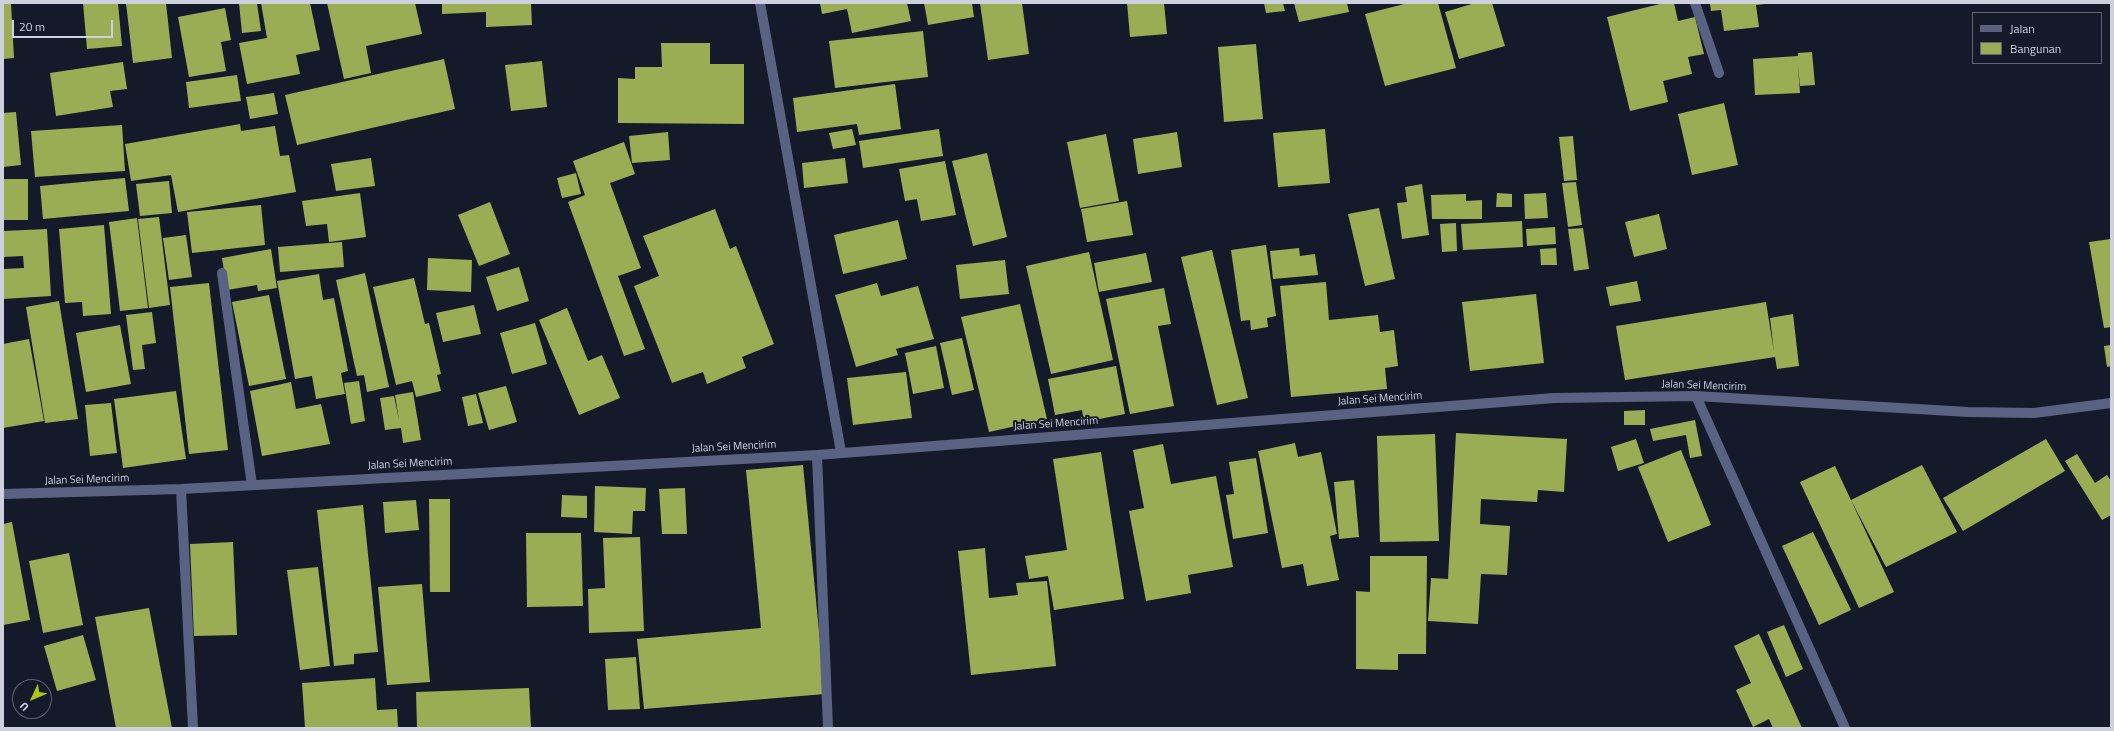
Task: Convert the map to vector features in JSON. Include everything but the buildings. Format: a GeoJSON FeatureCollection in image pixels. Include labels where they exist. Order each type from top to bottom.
{"type":"FeatureCollection","features":[{"type":"Feature","properties":{"kind":"street"},"geometry":{"type":"LineString","coordinates":[[760,3],[841,452]]}},
{"type":"Feature","properties":{"kind":"street"},"geometry":{"type":"LineString","coordinates":[[1695,3],[1719,73]]}},
{"type":"Feature","properties":{"kind":"street"},"geometry":{"type":"LineString","coordinates":[[222,273],[252,485]]}},
{"type":"Feature","properties":{"kind":"street"},"geometry":{"type":"LineString","coordinates":[[1696,396],[1845,728]]}},
{"type":"Feature","properties":{"kind":"street","name":"Jalan Sei Mencirim"},"geometry":{"type":"LineString","coordinates":[[3,494],[180,489],[817,454],[1554,398],[1696,396],[1968,412],[2034,413],[2111,404]]}},
{"type":"Feature","properties":{"kind":"street"},"geometry":{"type":"LineString","coordinates":[[817,454],[828,728]]}},
{"type":"Feature","properties":{"kind":"street"},"geometry":{"type":"LineString","coordinates":[[180,489],[193,728]]}}]}
